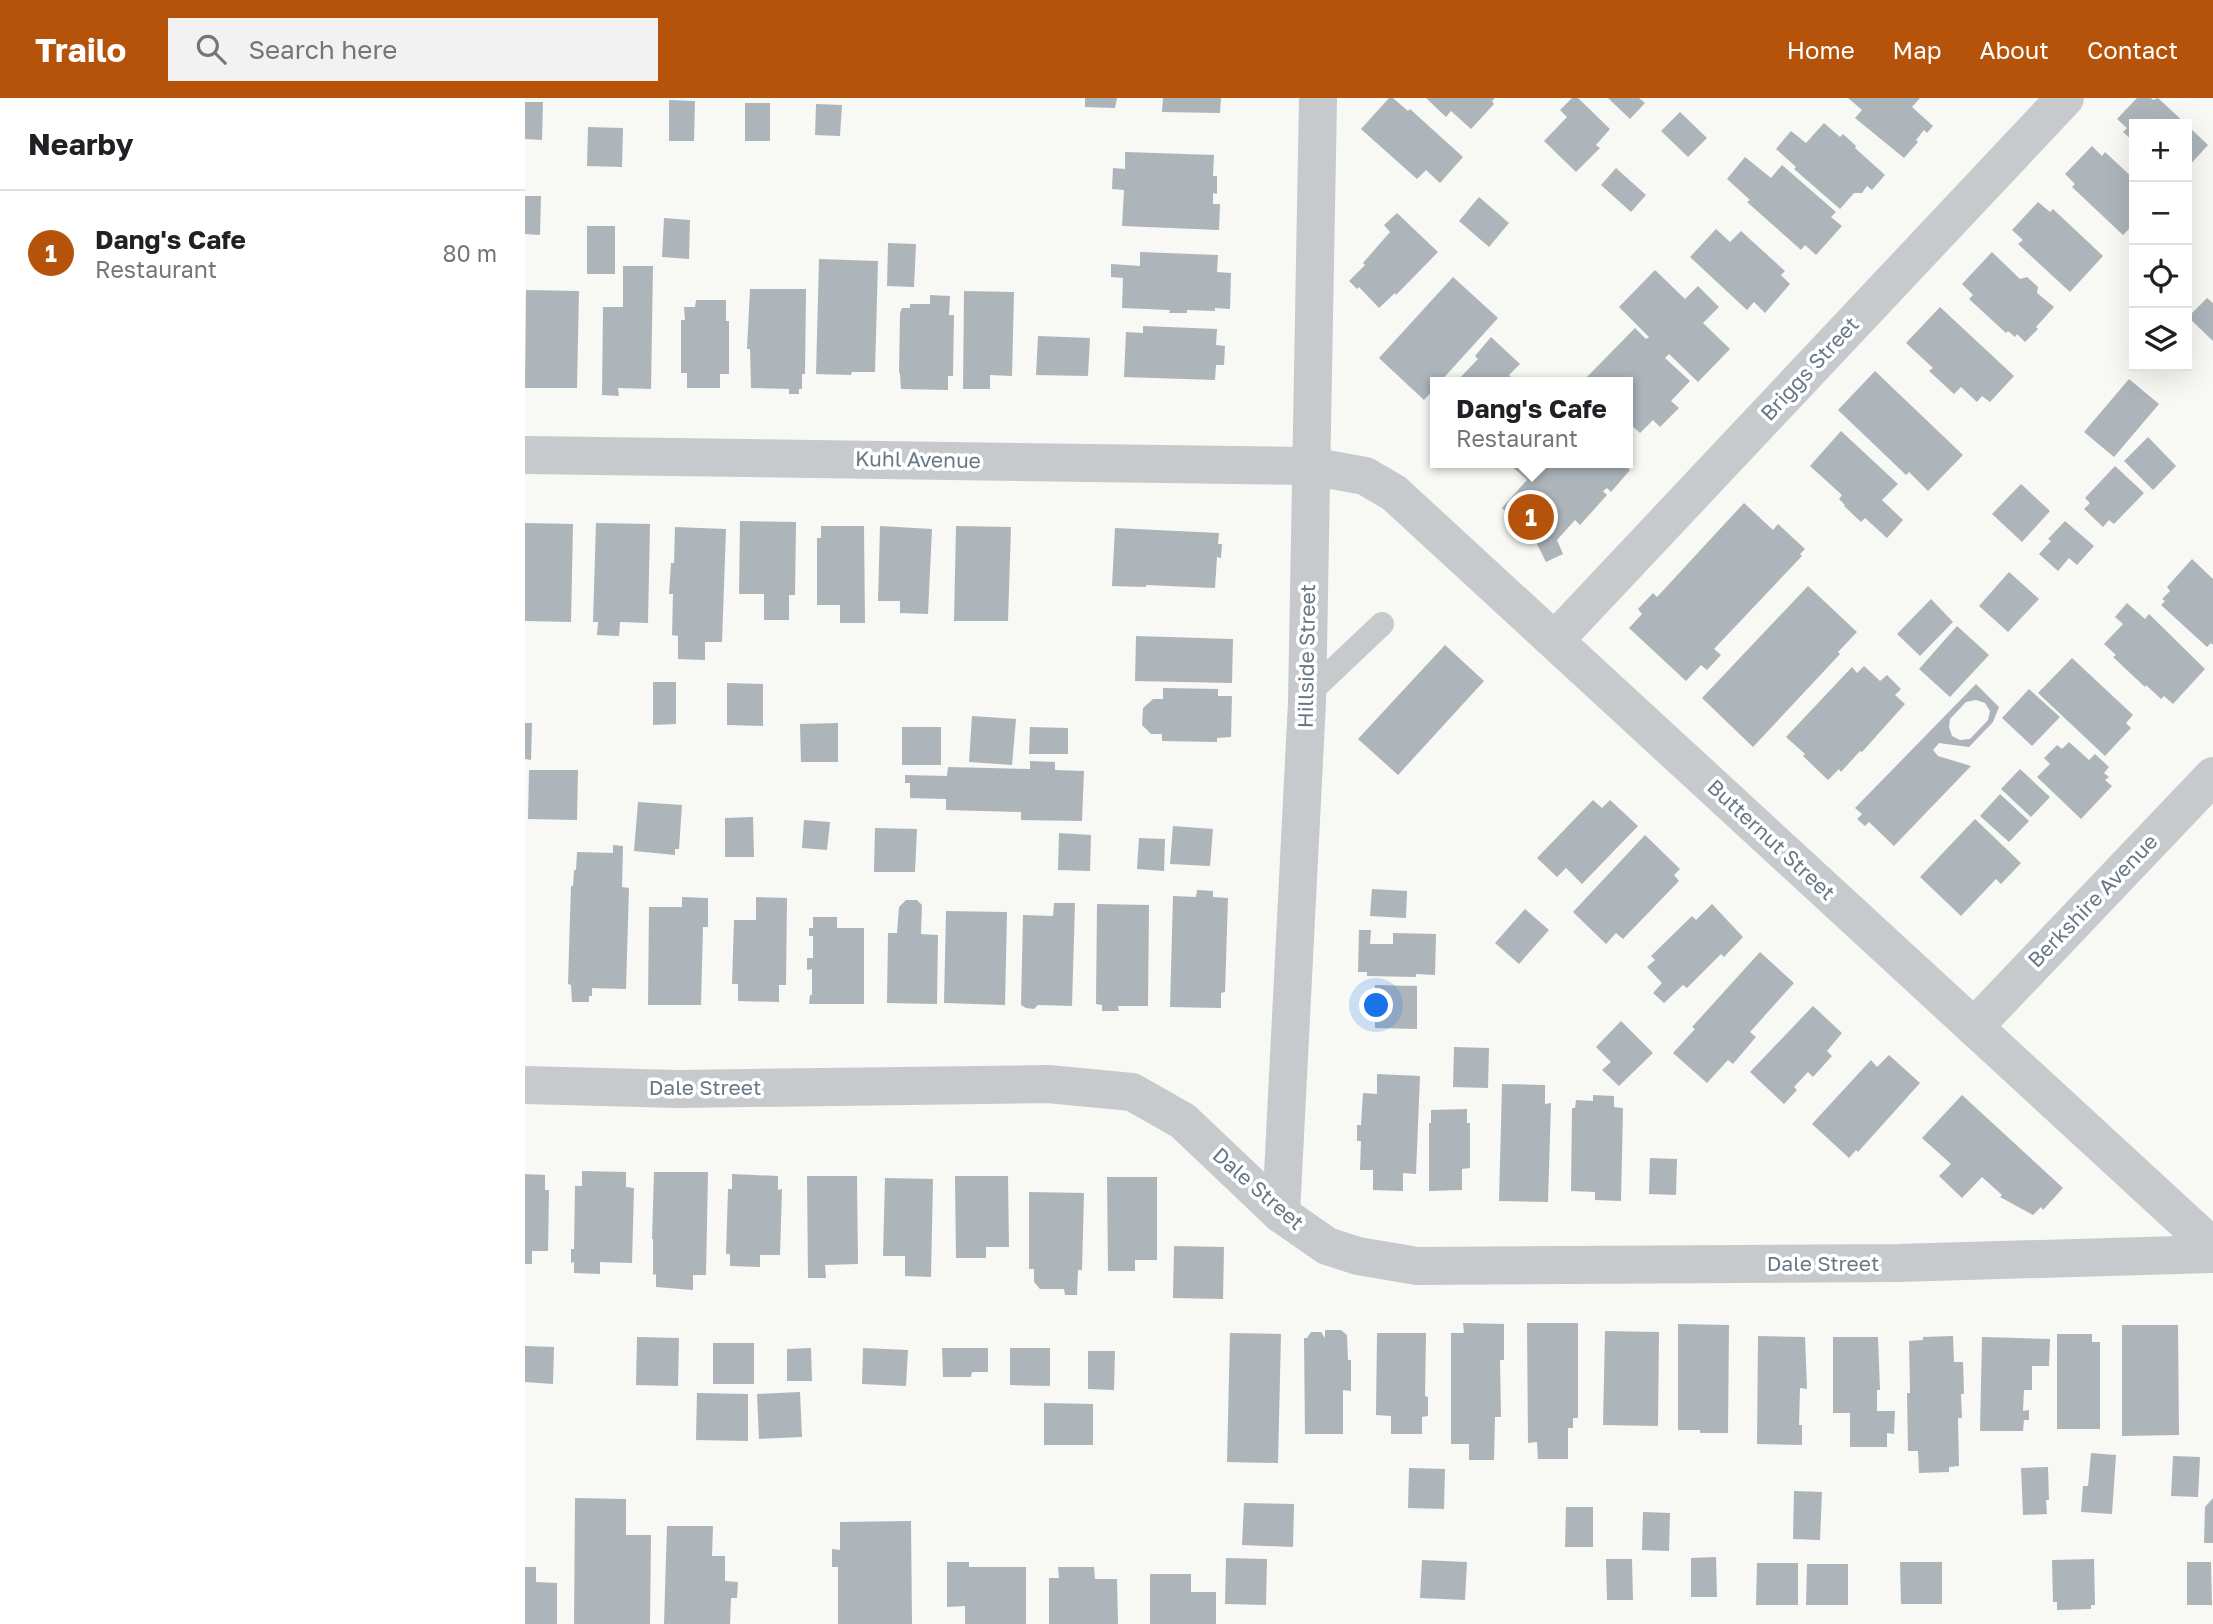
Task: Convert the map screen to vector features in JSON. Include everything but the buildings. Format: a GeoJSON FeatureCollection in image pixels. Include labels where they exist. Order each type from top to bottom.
{"type":"FeatureCollection","features":[{"type":"Feature","properties":{"kind":"street","name":"Hillside Street"},"geometry":{"type":"LineString","coordinates":[[1281,1214],[1307,695],[1318,98]]}},
{"type":"Feature","properties":{"kind":"street","name":"Briggs Street"},"geometry":{"type":"LineString","coordinates":[[1555,640],[2065,98]]}},
{"type":"Feature","properties":{"kind":"street","name":"Kuhl Avenue"},"geometry":{"type":"LineString","coordinates":[[525,455],[1310,466]]}},
{"type":"Feature","properties":{"kind":"street","name":"Butternut Street"},"geometry":{"type":"LineString","coordinates":[[1310,466],[1365,476],[1394,493],[2213,1247]]}},
{"type":"Feature","properties":{"kind":"street","name":"Berkshire Avenue"},"geometry":{"type":"LineString","coordinates":[[1973,1027],[2213,776]]}},
{"type":"Feature","properties":{"kind":"street","name":"Dale Street"},"geometry":{"type":"LineString","coordinates":[[525,1086],[679,1089],[1048,1084],[1132,1092],[1183,1121],[1281,1214],[1327,1246],[1358,1256],[1417,1266],[1898,1263],[2213,1254]]}},
{"type":"Feature","properties":{"kind":"lane"},"geometry":{"type":"LineString","coordinates":[[1307,695],[1382,624]]}},
{"type":"Feature","properties":{"kind":"place","name":"Dang's Cafe"},"geometry":{"type":"Point","coordinates":[1531,517]}}]}
